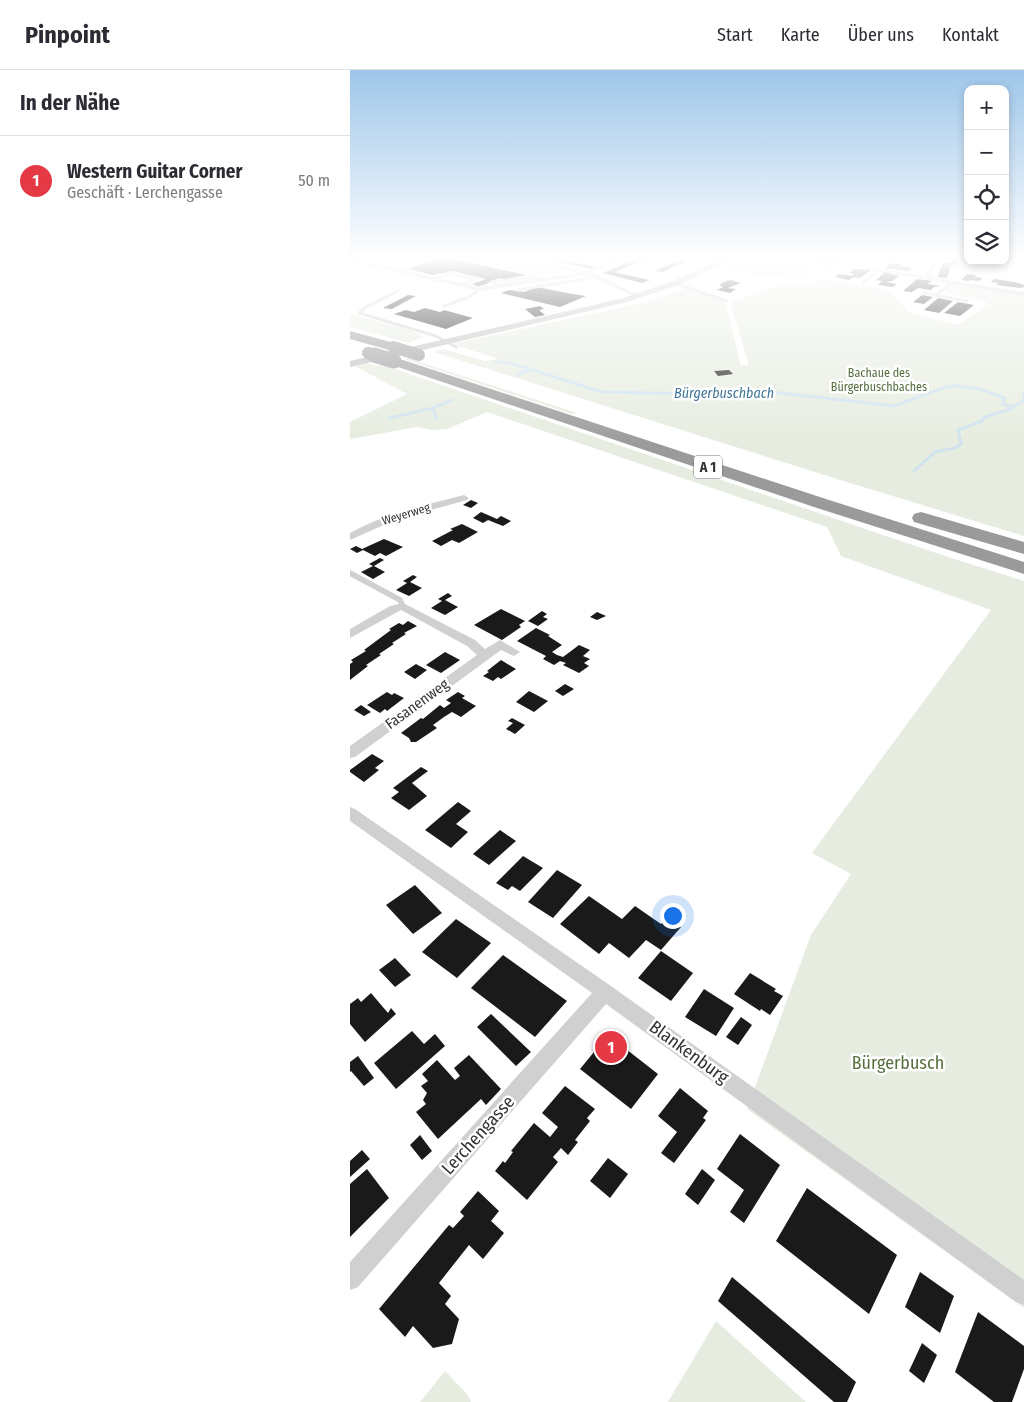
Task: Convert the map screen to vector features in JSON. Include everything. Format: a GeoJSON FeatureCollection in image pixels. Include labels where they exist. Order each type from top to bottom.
{"type":"FeatureCollection","features":[{"type":"Feature","properties":{"kind":"highway","name":"A 1"},"geometry":{"type":"LineString","coordinates":[[350,335],[394,354],[823,504],[1024,568]]}},
{"type":"Feature","properties":{"kind":"highway","name":"A 1"},"geometry":{"type":"LineString","coordinates":[[350,347],[368,353],[419,355],[800,480]]}},
{"type":"Feature","properties":{"kind":"highway"},"geometry":{"type":"LineString","coordinates":[[903,512],[1024,548]]}},
{"type":"Feature","properties":{"kind":"main road"},"geometry":{"type":"LineString","coordinates":[[350,364],[536,321]]}},
{"type":"Feature","properties":{"kind":"street","name":"Weyerweg"},"geometry":{"type":"LineString","coordinates":[[350,537],[367,527],[391,518],[464,498]]}},
{"type":"Feature","properties":{"kind":"street"},"geometry":{"type":"LineString","coordinates":[[350,634],[394,608],[404,606],[471,643],[484,655]]}},
{"type":"Feature","properties":{"kind":"street","name":"Fasanenweg"},"geometry":{"type":"LineString","coordinates":[[350,753],[500,644],[514,652]]}},
{"type":"Feature","properties":{"kind":"street","name":"Blankenburg"},"geometry":{"type":"LineString","coordinates":[[350,813],[606,992],[1024,1294]]}},
{"type":"Feature","properties":{"kind":"street","name":"Lerchengasse"},"geometry":{"type":"LineString","coordinates":[[350,1279],[606,992]]}},
{"type":"Feature","properties":{"kind":"lane"},"geometry":{"type":"LineString","coordinates":[[386,321],[436,336],[456,347]]}},
{"type":"Feature","properties":{"kind":"lane"},"geometry":{"type":"LineString","coordinates":[[350,573],[400,600],[404,606]]}},
{"type":"Feature","properties":{"kind":"green space"},"geometry":{"type":"Polygon","coordinates":[[[350,321],[377,321],[410,330],[423,337],[408,343],[350,327],[350,321]]]}},
{"type":"Feature","properties":{"kind":"green space","name":"Bachaue des Bürgerbuschbaches"},"geometry":{"type":"Polygon","coordinates":[[[557,321],[730,321],[741,365],[749,365],[736,321],[943,321],[958,325],[963,321],[1024,321],[1024,536],[434,352],[444,349],[484,361],[499,359],[452,344],[557,321]]]}},
{"type":"Feature","properties":{"kind":"green space"},"geometry":{"type":"Polygon","coordinates":[[[408,358],[577,413],[572,414],[404,359],[408,358]]]}},
{"type":"Feature","properties":{"kind":"green space","name":"Bürgerbusch"},"geometry":{"type":"Polygon","coordinates":[[[367,363],[378,366],[383,365],[945,556],[1024,581],[1024,1308],[747,1109],[811,935],[851,874],[812,853],[991,610],[841,556],[827,527],[487,412],[447,429],[432,430],[417,427],[350,439],[350,422],[407,394],[355,366],[367,363]]]}},
{"type":"Feature","properties":{"kind":"green space"},"geometry":{"type":"Polygon","coordinates":[[[716,1321],[806,1402],[668,1402],[716,1321]]]}},
{"type":"Feature","properties":{"kind":"green space"},"geometry":{"type":"Polygon","coordinates":[[[445,1371],[467,1394],[471,1402],[420,1402],[445,1371]]]}},
{"type":"Feature","properties":{"kind":"building"},"geometry":{"type":"Polygon","coordinates":[[[419,321],[465,321],[446,329],[419,321]]]}},
{"type":"Feature","properties":{"kind":"building"},"geometry":{"type":"Polygon","coordinates":[[[729,370],[733,374],[718,376],[714,371],[729,370]]]}},
{"type":"Feature","properties":{"kind":"building"},"geometry":{"type":"Polygon","coordinates":[[[471,500],[478,503],[471,508],[463,505],[471,500]]]}},
{"type":"Feature","properties":{"kind":"building"},"geometry":{"type":"Polygon","coordinates":[[[481,512],[497,519],[501,516],[511,521],[503,526],[488,520],[483,523],[473,518],[481,512]]]}},
{"type":"Feature","properties":{"kind":"building"},"geometry":{"type":"Polygon","coordinates":[[[462,524],[478,532],[459,543],[452,540],[441,546],[432,541],[453,530],[450,529],[462,524]]]}},
{"type":"Feature","properties":{"kind":"building"},"geometry":{"type":"Polygon","coordinates":[[[384,539],[403,547],[386,556],[380,553],[375,556],[363,550],[357,553],[350,549],[356,546],[362,549],[384,539]]]}},
{"type":"Feature","properties":{"kind":"building"},"geometry":{"type":"Polygon","coordinates":[[[380,558],[384,560],[374,566],[385,572],[373,579],[361,572],[373,566],[369,564],[380,558]]]}},
{"type":"Feature","properties":{"kind":"building"},"geometry":{"type":"Polygon","coordinates":[[[413,575],[417,577],[410,582],[422,588],[409,596],[396,590],[407,583],[403,581],[413,575]]]}},
{"type":"Feature","properties":{"kind":"building"},"geometry":{"type":"Polygon","coordinates":[[[448,593],[452,596],[445,600],[458,607],[445,615],[431,608],[442,601],[438,599],[448,593]]]}},
{"type":"Feature","properties":{"kind":"building"},"geometry":{"type":"Polygon","coordinates":[[[501,609],[525,621],[519,625],[521,627],[502,640],[474,625],[501,609]]]}},
{"type":"Feature","properties":{"kind":"building"},"geometry":{"type":"Polygon","coordinates":[[[542,611],[547,614],[543,617],[548,619],[538,626],[528,621],[542,611]]]}},
{"type":"Feature","properties":{"kind":"building"},"geometry":{"type":"Polygon","coordinates":[[[597,612],[606,616],[597,620],[590,617],[597,612]]]}},
{"type":"Feature","properties":{"kind":"building"},"geometry":{"type":"Polygon","coordinates":[[[408,621],[417,626],[404,633],[406,634],[392,643],[394,644],[379,654],[381,655],[366,665],[368,666],[350,680],[350,664],[353,662],[351,660],[366,651],[364,650],[391,630],[389,629],[399,623],[403,625],[408,621]]]}},
{"type":"Feature","properties":{"kind":"building"},"geometry":{"type":"Polygon","coordinates":[[[536,628],[550,635],[548,636],[562,645],[552,652],[557,655],[563,657],[579,645],[590,650],[583,656],[590,659],[584,663],[589,666],[579,673],[563,665],[566,663],[560,661],[554,665],[543,659],[546,656],[517,641],[536,628]]]}},
{"type":"Feature","properties":{"kind":"building"},"geometry":{"type":"Polygon","coordinates":[[[445,652],[460,660],[441,673],[426,665],[445,652]]]}},
{"type":"Feature","properties":{"kind":"building"},"geometry":{"type":"Polygon","coordinates":[[[501,660],[516,669],[501,679],[498,677],[493,681],[483,676],[489,672],[487,671],[501,660]]]}},
{"type":"Feature","properties":{"kind":"building"},"geometry":{"type":"Polygon","coordinates":[[[416,664],[427,670],[415,679],[404,672],[416,664]]]}},
{"type":"Feature","properties":{"kind":"building"},"geometry":{"type":"Polygon","coordinates":[[[565,684],[574,689],[563,696],[555,691],[565,684]]]}},
{"type":"Feature","properties":{"kind":"building"},"geometry":{"type":"Polygon","coordinates":[[[529,691],[548,701],[534,712],[516,702],[529,691]]]}},
{"type":"Feature","properties":{"kind":"building"},"geometry":{"type":"Polygon","coordinates":[[[387,692],[404,698],[387,711],[385,709],[380,713],[367,705],[387,692]]]}},
{"type":"Feature","properties":{"kind":"building"},"geometry":{"type":"Polygon","coordinates":[[[458,692],[465,696],[462,698],[476,706],[461,717],[452,712],[433,725],[437,728],[416,742],[411,742],[409,738],[401,733],[440,705],[444,708],[451,703],[446,700],[458,692]]]}},
{"type":"Feature","properties":{"kind":"building"},"geometry":{"type":"Polygon","coordinates":[[[361,705],[371,712],[364,716],[354,710],[361,705]]]}},
{"type":"Feature","properties":{"kind":"building"},"geometry":{"type":"Polygon","coordinates":[[[512,718],[525,725],[515,734],[506,729],[513,723],[508,721],[512,718]]]}},
{"type":"Feature","properties":{"kind":"building"},"geometry":{"type":"Polygon","coordinates":[[[372,754],[384,761],[375,768],[379,770],[364,782],[350,772],[350,770],[372,754]]]}},
{"type":"Feature","properties":{"kind":"building"},"geometry":{"type":"Polygon","coordinates":[[[421,767],[428,771],[412,783],[427,796],[409,810],[391,798],[399,792],[393,788],[421,767]]]}},
{"type":"Feature","properties":{"kind":"building"},"geometry":{"type":"Polygon","coordinates":[[[458,802],[471,811],[456,824],[468,832],[451,848],[425,830],[458,802]]]}},
{"type":"Feature","properties":{"kind":"building"},"geometry":{"type":"Polygon","coordinates":[[[500,830],[516,841],[489,865],[473,854],[500,830]]]}},
{"type":"Feature","properties":{"kind":"building"},"geometry":{"type":"Polygon","coordinates":[[[523,856],[543,868],[520,891],[512,886],[508,890],[496,883],[523,856]]]}},
{"type":"Feature","properties":{"kind":"building"},"geometry":{"type":"Polygon","coordinates":[[[557,870],[582,885],[553,918],[528,902],[557,870]]]}},
{"type":"Feature","properties":{"kind":"building"},"geometry":{"type":"Polygon","coordinates":[[[415,885],[442,913],[413,934],[386,905],[415,885]]]}},
{"type":"Feature","properties":{"kind":"building"},"geometry":{"type":"Polygon","coordinates":[[[589,896],[622,919],[635,906],[661,924],[667,917],[681,927],[661,950],[646,940],[629,958],[609,943],[599,954],[560,924],[589,896]]]}},
{"type":"Feature","properties":{"kind":"building"},"geometry":{"type":"Polygon","coordinates":[[[456,919],[491,943],[457,978],[422,952],[456,919]]]}},
{"type":"Feature","properties":{"kind":"building"},"geometry":{"type":"Polygon","coordinates":[[[661,951],[693,973],[671,1001],[638,978],[661,951]]]}},
{"type":"Feature","properties":{"kind":"building"},"geometry":{"type":"Polygon","coordinates":[[[503,955],[567,1001],[535,1037],[471,988],[503,955]]]}},
{"type":"Feature","properties":{"kind":"building"},"geometry":{"type":"Polygon","coordinates":[[[395,958],[411,975],[395,987],[379,970],[395,958]]]}},
{"type":"Feature","properties":{"kind":"building"},"geometry":{"type":"Polygon","coordinates":[[[750,973],[776,989],[774,991],[783,996],[770,1015],[761,1009],[760,1011],[734,994],[750,973]]]}},
{"type":"Feature","properties":{"kind":"building"},"geometry":{"type":"Polygon","coordinates":[[[704,989],[734,1008],[716,1036],[685,1017],[704,989]]]}},
{"type":"Feature","properties":{"kind":"building"},"geometry":{"type":"Polygon","coordinates":[[[371,993],[388,1013],[391,1008],[396,1014],[365,1042],[350,1024],[350,1004],[358,998],[361,1002],[371,993]]]}},
{"type":"Feature","properties":{"kind":"building"},"geometry":{"type":"Polygon","coordinates":[[[491,1014],[531,1052],[516,1066],[477,1027],[491,1014]]]}},
{"type":"Feature","properties":{"kind":"building"},"geometry":{"type":"Polygon","coordinates":[[[741,1017],[752,1025],[738,1045],[726,1037],[741,1017]]]}},
{"type":"Feature","properties":{"kind":"building"},"geometry":{"type":"Polygon","coordinates":[[[412,1031],[424,1044],[435,1034],[445,1046],[396,1089],[374,1063],[412,1031]]]}},
{"type":"Feature","properties":{"kind":"building"},"geometry":{"type":"Polygon","coordinates":[[[608,1035],[658,1074],[631,1109],[580,1069],[608,1035]]]}},
{"type":"Feature","properties":{"kind":"building"},"geometry":{"type":"Polygon","coordinates":[[[469,1055],[501,1089],[486,1105],[481,1099],[438,1139],[416,1112],[426,1104],[423,1100],[427,1093],[421,1086],[428,1081],[422,1074],[437,1060],[455,1080],[460,1076],[454,1068],[469,1055]]]}},
{"type":"Feature","properties":{"kind":"building"},"geometry":{"type":"Polygon","coordinates":[[[358,1056],[374,1078],[364,1086],[350,1072],[350,1062],[358,1056]]]}},
{"type":"Feature","properties":{"kind":"building"},"geometry":{"type":"Polygon","coordinates":[[[565,1086],[595,1109],[587,1118],[590,1121],[575,1140],[578,1142],[568,1155],[561,1148],[553,1157],[558,1162],[527,1200],[495,1171],[503,1161],[505,1163],[513,1152],[511,1151],[534,1123],[550,1137],[558,1127],[542,1113],[565,1086]]]}},
{"type":"Feature","properties":{"kind":"building"},"geometry":{"type":"Polygon","coordinates":[[[680,1088],[708,1111],[703,1118],[706,1120],[674,1163],[661,1153],[677,1132],[658,1116],[680,1088]]]}},
{"type":"Feature","properties":{"kind":"building"},"geometry":{"type":"Polygon","coordinates":[[[740,1134],[780,1165],[744,1223],[730,1212],[744,1190],[717,1169],[740,1134]]]}},
{"type":"Feature","properties":{"kind":"building"},"geometry":{"type":"Polygon","coordinates":[[[420,1135],[432,1151],[422,1160],[410,1145],[420,1135]]]}},
{"type":"Feature","properties":{"kind":"building"},"geometry":{"type":"Polygon","coordinates":[[[362,1150],[370,1159],[350,1177],[350,1161],[362,1150]]]}},
{"type":"Feature","properties":{"kind":"building"},"geometry":{"type":"Polygon","coordinates":[[[608,1158],[628,1174],[610,1198],[590,1181],[608,1158]]]}},
{"type":"Feature","properties":{"kind":"building"},"geometry":{"type":"Polygon","coordinates":[[[367,1169],[389,1198],[350,1237],[350,1184],[367,1169]]]}},
{"type":"Feature","properties":{"kind":"building"},"geometry":{"type":"Polygon","coordinates":[[[702,1169],[715,1180],[698,1205],[685,1194],[702,1169]]]}},
{"type":"Feature","properties":{"kind":"building"},"geometry":{"type":"Polygon","coordinates":[[[807,1188],[897,1255],[869,1314],[776,1241],[807,1188]]]}},
{"type":"Feature","properties":{"kind":"building"},"geometry":{"type":"Polygon","coordinates":[[[478,1191],[499,1211],[491,1221],[504,1233],[483,1259],[469,1245],[439,1283],[451,1296],[445,1304],[459,1319],[452,1344],[433,1348],[413,1326],[405,1337],[379,1309],[449,1225],[453,1228],[464,1216],[460,1212],[478,1191]]]}},
{"type":"Feature","properties":{"kind":"building"},"geometry":{"type":"Polygon","coordinates":[[[920,1272],[954,1296],[940,1333],[905,1307],[920,1272]]]}},
{"type":"Feature","properties":{"kind":"building"},"geometry":{"type":"Polygon","coordinates":[[[732,1277],[856,1382],[847,1402],[834,1402],[718,1301],[732,1277]]]}},
{"type":"Feature","properties":{"kind":"building"},"geometry":{"type":"Polygon","coordinates":[[[978,1312],[1024,1346],[1024,1369],[1012,1402],[994,1402],[955,1372],[978,1312]]]}},
{"type":"Feature","properties":{"kind":"building"},"geometry":{"type":"Polygon","coordinates":[[[922,1343],[937,1355],[924,1383],[909,1371],[922,1343]]]}},
{"type":"Feature","properties":{"kind":"waterway","name":"Bürgerbuschbach"},"geometry":{"type":"LineString","coordinates":[[495,362],[510,363],[602,392],[694,394],[763,391],[894,406],[946,387],[957,386],[980,389],[1004,398],[1003,404],[1013,407]]}},
{"type":"Feature","properties":{"kind":"waterway","name":"Bürgerbuschbach"},"geometry":{"type":"LineString","coordinates":[[518,374],[530,370]]}},
{"type":"Feature","properties":{"kind":"waterway","name":"Bürgerbuschbach"},"geometry":{"type":"LineString","coordinates":[[1024,393],[1024,399]]}},
{"type":"Feature","properties":{"kind":"waterway","name":"Bürgerbuschbach"},"geometry":{"type":"LineString","coordinates":[[433,408],[452,400]]}},
{"type":"Feature","properties":{"kind":"waterway"},"geometry":{"type":"LineString","coordinates":[[914,471],[935,452],[955,448],[961,444],[958,430],[982,421],[985,417],[1011,409],[1024,400]]}},
{"type":"Feature","properties":{"kind":"waterway","name":"Bürgerbuschbach"},"geometry":{"type":"LineString","coordinates":[[390,418],[433,408]]}},
{"type":"Feature","properties":{"kind":"waterway","name":"Bürgerbuschbach"},"geometry":{"type":"LineString","coordinates":[[433,408],[436,418]]}},
{"type":"Feature","properties":{"kind":"place","name":"Western Guitar Corner"},"geometry":{"type":"Point","coordinates":[611,1047]}}]}
